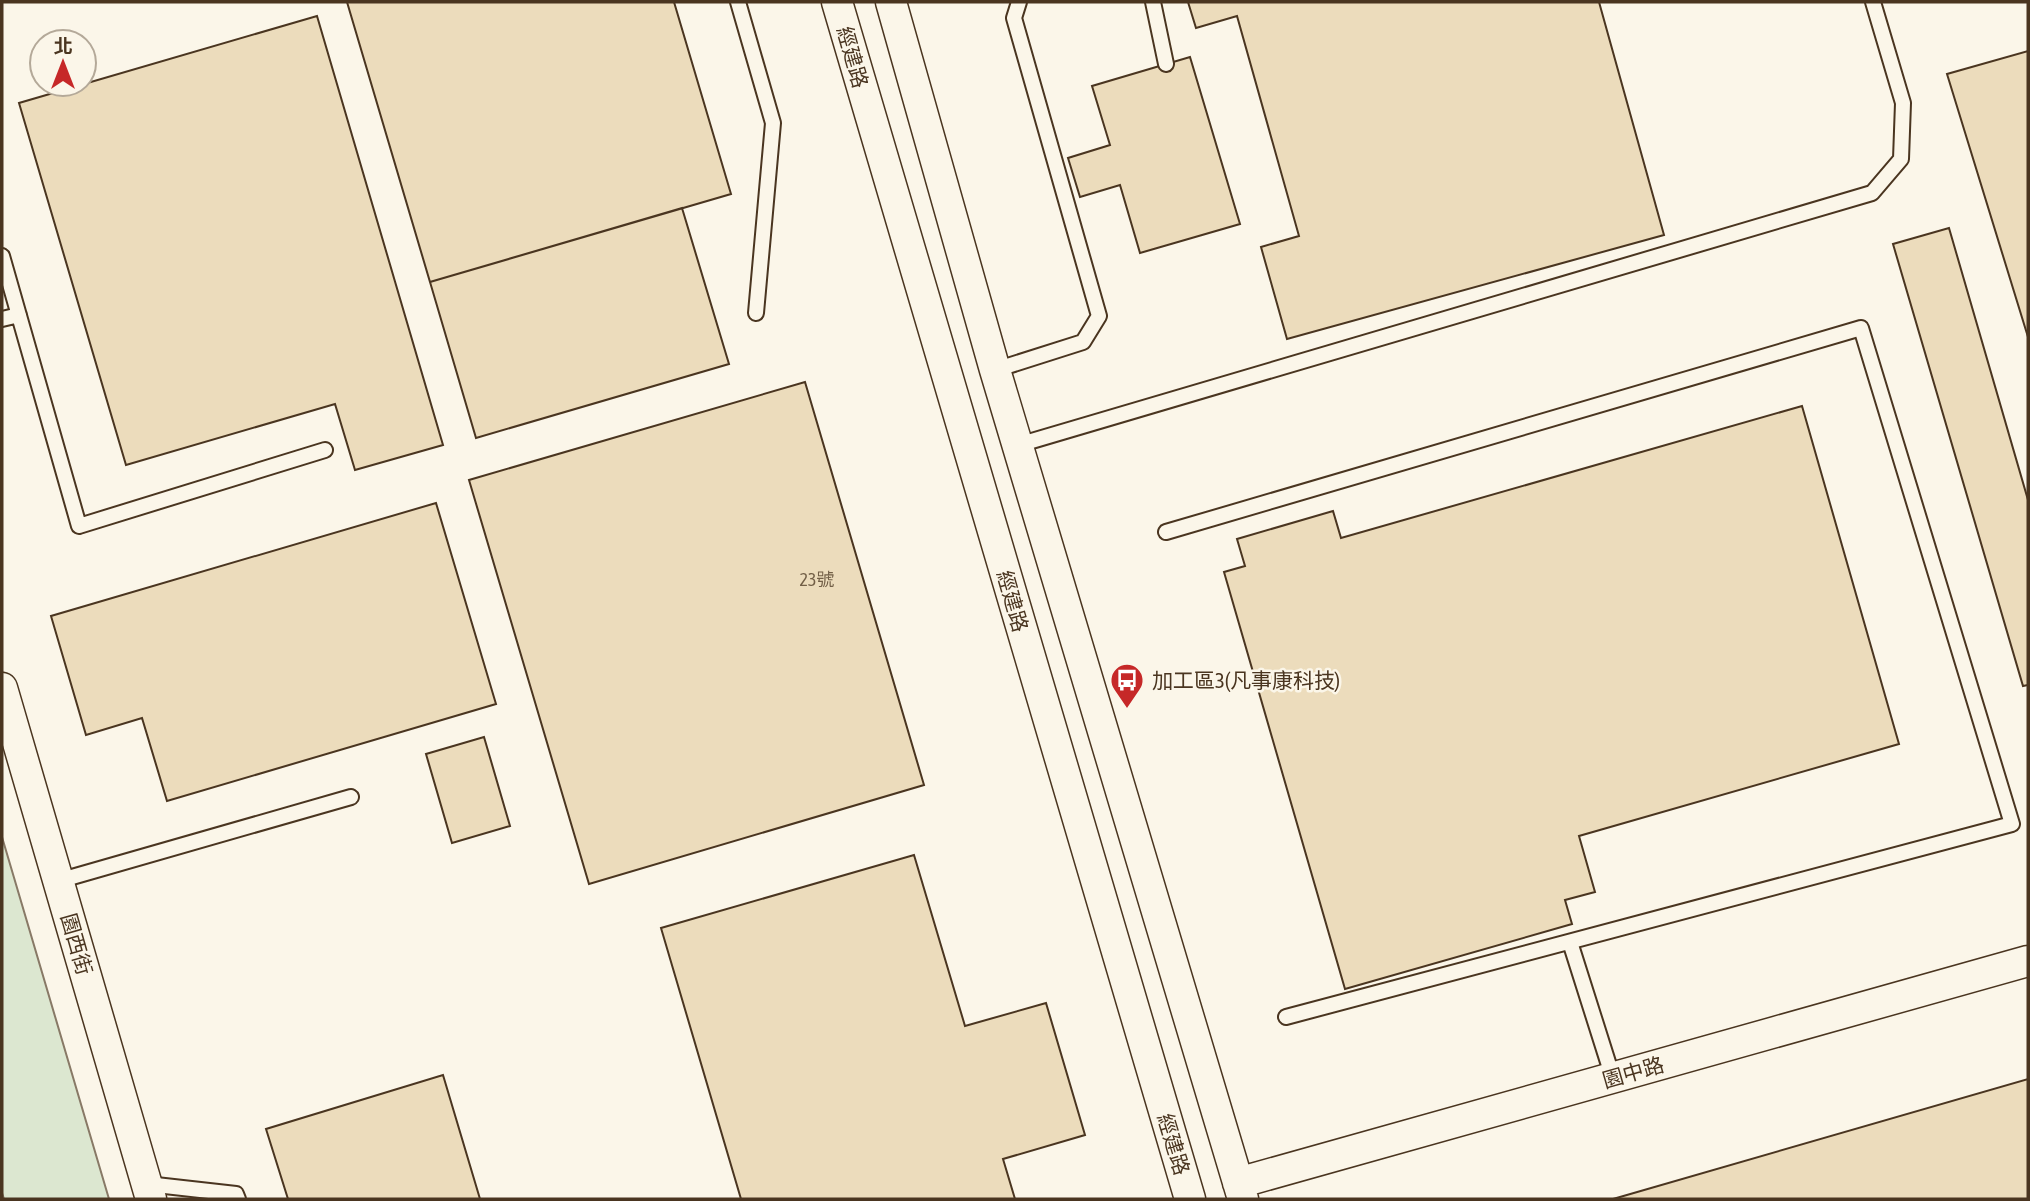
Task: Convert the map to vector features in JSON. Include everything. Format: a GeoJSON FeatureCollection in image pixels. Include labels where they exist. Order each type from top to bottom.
{"type":"FeatureCollection","features":[{"type":"Feature","properties":{"kind":"street","name":"經建路"},"geometry":{"type":"LineString","coordinates":[[837,2],[1190,1199]]}},
{"type":"Feature","properties":{"kind":"street"},"geometry":{"type":"LineString","coordinates":[[891,2],[995,370],[1241,1191]]}},
{"type":"Feature","properties":{"kind":"street","name":"園西街"},"geometry":{"type":"LineString","coordinates":[[2,688],[149,1192]]}},
{"type":"Feature","properties":{"kind":"street","name":"園中路"},"geometry":{"type":"LineString","coordinates":[[1241,1191],[1613,1077],[2028,961]]}},
{"type":"Feature","properties":{"kind":"lane"},"geometry":{"type":"LineString","coordinates":[[738,2],[773,123],[756,313]]}},
{"type":"Feature","properties":{"kind":"lane"},"geometry":{"type":"LineString","coordinates":[[995,370],[1083,342],[1099,316],[1014,18],[1019,2]]}},
{"type":"Feature","properties":{"kind":"lane"},"geometry":{"type":"LineString","coordinates":[[1153,2],[1166,64]]}},
{"type":"Feature","properties":{"kind":"lane"},"geometry":{"type":"LineString","coordinates":[[1018,445],[1872,193],[1901,159],[1903,103],[1873,2]]}},
{"type":"Feature","properties":{"kind":"lane"},"geometry":{"type":"LineString","coordinates":[[2,256],[79,526],[325,450]]}},
{"type":"Feature","properties":{"kind":"lane"},"geometry":{"type":"LineString","coordinates":[[2,319],[19,315]]}},
{"type":"Feature","properties":{"kind":"lane"},"geometry":{"type":"LineString","coordinates":[[1166,532],[1861,328],[2012,824],[1286,1017]]}},
{"type":"Feature","properties":{"kind":"lane"},"geometry":{"type":"LineString","coordinates":[[58,881],[351,797]]}},
{"type":"Feature","properties":{"kind":"lane"},"geometry":{"type":"LineString","coordinates":[[1570,942],[1613,1077]]}},
{"type":"Feature","properties":{"kind":"lane"},"geometry":{"type":"LineString","coordinates":[[149,1192],[236,1194],[238,1199]]}},
{"type":"Feature","properties":{"kind":"green space"},"geometry":{"type":"Polygon","coordinates":[[[2,837],[109,1199],[4,1199],[2,1193],[2,837]]]}},
{"type":"Feature","properties":{"kind":"building"},"geometry":{"type":"Polygon","coordinates":[[[347,2],[674,2],[731,194],[430,282],[347,2]]]}},
{"type":"Feature","properties":{"kind":"building"},"geometry":{"type":"Polygon","coordinates":[[[1188,2],[1599,2],[1664,235],[1287,339],[1261,247],[1299,236],[1237,16],[1196,28],[1188,2]]]}},
{"type":"Feature","properties":{"kind":"building"},"geometry":{"type":"Polygon","coordinates":[[[317,16],[443,445],[355,470],[335,404],[126,465],[19,103],[36,98],[98,98],[98,80],[317,16]]]}},
{"type":"Feature","properties":{"kind":"building"},"geometry":{"type":"Polygon","coordinates":[[[2028,51],[2028,337],[1947,74],[2028,51]]]}},
{"type":"Feature","properties":{"kind":"building"},"geometry":{"type":"Polygon","coordinates":[[[1190,57],[1240,224],[1140,253],[1120,185],[1080,197],[1068,158],[1110,145],[1092,86],[1190,57]]]}},
{"type":"Feature","properties":{"kind":"building"},"geometry":{"type":"Polygon","coordinates":[[[682,208],[729,364],[476,438],[430,282],[682,208]]]}},
{"type":"Feature","properties":{"kind":"building"},"geometry":{"type":"Polygon","coordinates":[[[1949,228],[2028,500],[2028,685],[2023,686],[1893,244],[1949,228]]]}},
{"type":"Feature","properties":{"kind":"building"},"geometry":{"type":"Polygon","coordinates":[[[805,382],[924,785],[589,884],[469,480],[805,382]]]}},
{"type":"Feature","properties":{"kind":"building"},"geometry":{"type":"Polygon","coordinates":[[[1802,406],[1899,744],[1579,836],[1595,892],[1565,900],[1572,924],[1345,989],[1224,572],[1245,566],[1237,539],[1333,511],[1341,538],[1802,406]]]}},
{"type":"Feature","properties":{"kind":"building"},"geometry":{"type":"Polygon","coordinates":[[[436,503],[496,704],[167,801],[142,718],[86,735],[51,616],[436,503]]]}},
{"type":"Feature","properties":{"kind":"building"},"geometry":{"type":"Polygon","coordinates":[[[484,737],[510,826],[452,843],[426,754],[484,737]]]}},
{"type":"Feature","properties":{"kind":"building"},"geometry":{"type":"Polygon","coordinates":[[[914,855],[965,1026],[1046,1003],[1085,1135],[1003,1159],[1015,1199],[741,1199],[661,928],[914,855]]]}},
{"type":"Feature","properties":{"kind":"building"},"geometry":{"type":"Polygon","coordinates":[[[443,1075],[480,1199],[288,1199],[266,1129],[443,1075]]]}},
{"type":"Feature","properties":{"kind":"building"},"geometry":{"type":"Polygon","coordinates":[[[2028,1079],[2028,1199],[1613,1199],[2028,1079]]]}},
{"type":"Feature","properties":{"kind":"place","name":"加工區3(凡事康科技)"},"geometry":{"type":"Point","coordinates":[1127,710]}}]}
